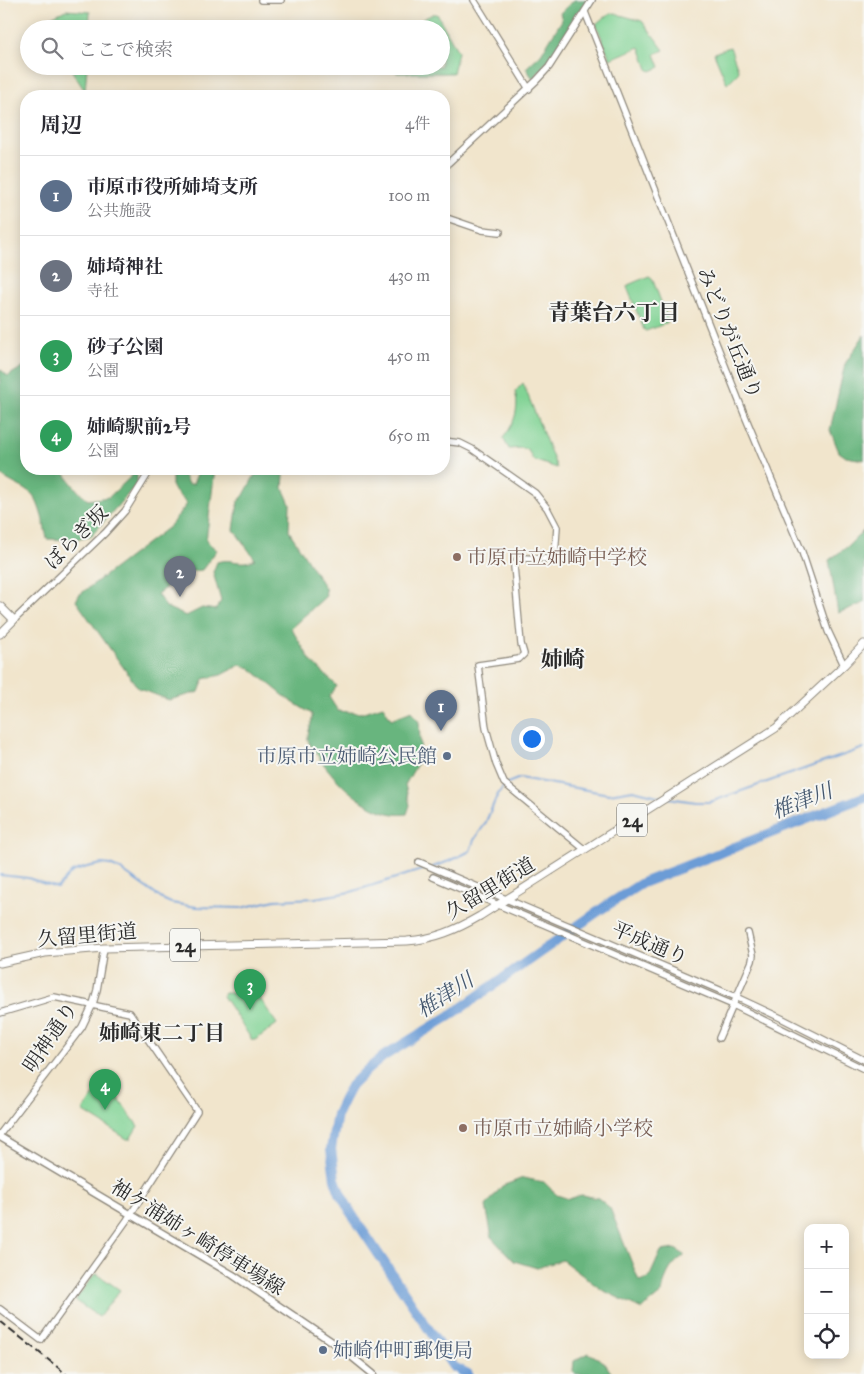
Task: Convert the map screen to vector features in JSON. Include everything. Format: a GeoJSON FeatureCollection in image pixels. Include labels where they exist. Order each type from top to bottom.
{"type":"FeatureCollection","features":[{"type":"Feature","properties":{"kind":"main road"},"geometry":{"type":"LineString","coordinates":[[0,606],[14,620],[0,634]]}},
{"type":"Feature","properties":{"kind":"main road","name":"久留里街道"},"geometry":{"type":"LineString","coordinates":[[0,963],[53,952],[104,948],[420,940],[433,938],[457,929],[498,904],[675,794],[776,728],[864,644]]}},
{"type":"Feature","properties":{"kind":"main road","name":"袖ケ浦姉ヶ崎停車場線"},"geometry":{"type":"LineString","coordinates":[[0,1136],[242,1280],[341,1348],[372,1374]]}},
{"type":"Feature","properties":{"kind":"street"},"geometry":{"type":"LineString","coordinates":[[261,0],[281,0]]}},
{"type":"Feature","properties":{"kind":"street"},"geometry":{"type":"LineString","coordinates":[[474,0],[529,89]]}},
{"type":"Feature","properties":{"kind":"street"},"geometry":{"type":"LineString","coordinates":[[450,161],[529,89],[550,67],[592,0]]}},
{"type":"Feature","properties":{"kind":"street","name":"みどりが丘通り"},"geometry":{"type":"LineString","coordinates":[[585,12],[742,407],[802,552],[828,631],[844,665]]}},
{"type":"Feature","properties":{"kind":"street"},"geometry":{"type":"LineString","coordinates":[[450,219],[482,230],[500,232]]}},
{"type":"Feature","properties":{"kind":"street"},"geometry":{"type":"LineString","coordinates":[[450,442],[460,443],[472,449],[535,492],[547,508],[557,527],[555,556],[552,559],[521,558],[517,560],[514,566],[521,644],[524,654],[519,659],[478,665],[486,728],[504,783],[584,850]]}},
{"type":"Feature","properties":{"kind":"street","name":"ぼらぎ坂"},"geometry":{"type":"LineString","coordinates":[[14,620],[105,533],[125,511],[147,475]]}},
{"type":"Feature","properties":{"kind":"street","name":"平成通り"},"geometry":{"type":"LineString","coordinates":[[419,862],[736,997],[864,1060]]}},
{"type":"Feature","properties":{"kind":"street","name":"平成通り"},"geometry":{"type":"LineString","coordinates":[[433,876],[733,1004],[864,1069]]}},
{"type":"Feature","properties":{"kind":"street"},"geometry":{"type":"LineString","coordinates":[[718,1038],[752,961],[753,955],[748,933]]}},
{"type":"Feature","properties":{"kind":"street","name":"明神通り"},"geometry":{"type":"LineString","coordinates":[[0,1136],[75,1037],[93,1004],[104,948]]}},
{"type":"Feature","properties":{"kind":"street"},"geometry":{"type":"LineString","coordinates":[[0,1013],[54,997],[127,1011],[133,1015],[197,1111],[131,1213],[41,1340],[0,1308]]}},
{"type":"Feature","properties":{"kind":"green space"},"geometry":{"type":"Polygon","coordinates":[[[574,0],[587,0],[557,50],[533,79],[526,68],[541,54],[562,20],[560,13],[574,0]]]}},
{"type":"Feature","properties":{"kind":"green space"},"geometry":{"type":"Polygon","coordinates":[[[66,10],[90,12],[90,20],[47,19],[66,10]]]}},
{"type":"Feature","properties":{"kind":"green space"},"geometry":{"type":"Polygon","coordinates":[[[613,13],[642,21],[664,50],[655,54],[660,67],[651,71],[648,69],[640,47],[610,59],[596,24],[613,13]]]}},
{"type":"Feature","properties":{"kind":"green space"},"geometry":{"type":"Polygon","coordinates":[[[437,14],[440,20],[421,20],[437,14]]]}},
{"type":"Feature","properties":{"kind":"green space"},"geometry":{"type":"Polygon","coordinates":[[[450,38],[458,52],[453,73],[450,73],[450,38]]]}},
{"type":"Feature","properties":{"kind":"green space"},"geometry":{"type":"Polygon","coordinates":[[[730,47],[739,72],[727,84],[714,53],[730,47]]]}},
{"type":"Feature","properties":{"kind":"green space"},"geometry":{"type":"Polygon","coordinates":[[[75,75],[86,75],[84,90],[75,75]]]}},
{"type":"Feature","properties":{"kind":"green space"},"geometry":{"type":"Polygon","coordinates":[[[649,276],[652,278],[668,320],[667,323],[646,331],[627,287],[649,276]]]}},
{"type":"Feature","properties":{"kind":"green space"},"geometry":{"type":"Polygon","coordinates":[[[864,335],[864,460],[846,457],[839,452],[830,430],[845,364],[864,335]]]}},
{"type":"Feature","properties":{"kind":"green space"},"geometry":{"type":"Polygon","coordinates":[[[0,369],[8,376],[20,369],[20,475],[66,475],[88,500],[109,497],[133,475],[137,475],[137,484],[91,536],[71,540],[47,539],[36,499],[27,490],[0,474],[0,369]]]}},
{"type":"Feature","properties":{"kind":"green space"},"geometry":{"type":"Polygon","coordinates":[[[523,383],[557,468],[533,460],[528,450],[522,448],[509,449],[503,438],[515,416],[517,404],[515,392],[523,383]]]}},
{"type":"Feature","properties":{"kind":"green space"},"geometry":{"type":"Polygon","coordinates":[[[172,475],[184,475],[188,484],[193,484],[197,475],[214,475],[206,541],[217,550],[202,570],[187,572],[157,594],[166,607],[186,616],[202,608],[216,610],[221,601],[213,572],[217,562],[245,562],[255,559],[234,530],[238,502],[255,475],[284,475],[283,488],[290,504],[289,531],[325,588],[326,596],[291,628],[311,661],[337,686],[329,697],[338,711],[361,713],[383,706],[391,719],[412,711],[419,722],[421,757],[405,785],[410,805],[407,814],[381,811],[368,805],[344,787],[325,766],[309,742],[308,737],[312,714],[289,700],[250,668],[240,665],[221,675],[204,679],[199,692],[169,700],[138,688],[76,601],[79,595],[170,526],[187,504],[172,488],[172,475]]]}},
{"type":"Feature","properties":{"kind":"green space"},"geometry":{"type":"Polygon","coordinates":[[[864,530],[864,603],[838,613],[829,560],[847,547],[864,530]]]}},
{"type":"Feature","properties":{"kind":"green space"},"geometry":{"type":"Polygon","coordinates":[[[224,993],[257,994],[277,1024],[255,1040],[252,1040],[223,996],[224,993]]]}},
{"type":"Feature","properties":{"kind":"green space"},"geometry":{"type":"Polygon","coordinates":[[[105,1080],[138,1126],[130,1139],[127,1139],[84,1112],[84,1109],[105,1080]]]}},
{"type":"Feature","properties":{"kind":"green space"},"geometry":{"type":"Polygon","coordinates":[[[523,1178],[544,1182],[557,1195],[569,1199],[581,1195],[598,1198],[610,1208],[639,1281],[649,1278],[661,1251],[675,1249],[685,1255],[669,1271],[662,1293],[642,1309],[602,1290],[562,1260],[537,1268],[514,1261],[492,1238],[486,1206],[502,1186],[523,1178]]]}},
{"type":"Feature","properties":{"kind":"green space"},"geometry":{"type":"Polygon","coordinates":[[[97,1274],[120,1290],[99,1317],[77,1302],[76,1299],[94,1275],[97,1274]]]}},
{"type":"Feature","properties":{"kind":"green space"},"geometry":{"type":"Polygon","coordinates":[[[589,1353],[604,1362],[612,1374],[575,1374],[573,1371],[574,1361],[589,1353]]]}},
{"type":"Feature","properties":{"kind":"waterway"},"geometry":{"type":"LineString","coordinates":[[669,798],[710,802],[864,748]]}},
{"type":"Feature","properties":{"kind":"waterway"},"geometry":{"type":"LineString","coordinates":[[433,867],[470,851],[474,840],[485,824],[497,796],[505,784],[520,778],[609,794],[633,790],[662,797]]}},
{"type":"Feature","properties":{"kind":"waterway","name":"椎津川"},"geometry":{"type":"LineString","coordinates":[[468,1374],[454,1367],[351,1213],[340,1193],[335,1179],[331,1149],[337,1114],[351,1086],[384,1056],[451,1015],[603,908],[642,883],[864,797]]}},
{"type":"Feature","properties":{"kind":"waterway"},"geometry":{"type":"LineString","coordinates":[[0,875],[28,878],[57,888],[72,872],[102,864],[110,865],[121,870],[162,899],[171,903],[197,907],[241,908],[275,900],[315,898],[351,892],[428,868]]}},
{"type":"Feature","properties":{"kind":"railway"},"geometry":{"type":"LineString","coordinates":[[0,1321],[66,1374]]}},
{"type":"Feature","properties":{"kind":"place","name":"市原市立姉崎中学校"},"geometry":{"type":"Point","coordinates":[457,557]}},
{"type":"Feature","properties":{"kind":"place","name":"姉埼神社"},"geometry":{"type":"Point","coordinates":[180,597]}},
{"type":"Feature","properties":{"kind":"place","name":"市原市役所姉埼支所"},"geometry":{"type":"Point","coordinates":[441,731]}},
{"type":"Feature","properties":{"kind":"place","name":"市原市立姉崎公民館"},"geometry":{"type":"Point","coordinates":[447,756]}},
{"type":"Feature","properties":{"kind":"place","name":"砂子公園"},"geometry":{"type":"Point","coordinates":[250,1010]}},
{"type":"Feature","properties":{"kind":"place","name":"姉崎駅前2号"},"geometry":{"type":"Point","coordinates":[105,1110]}},
{"type":"Feature","properties":{"kind":"place","name":"市原市立姉崎小学校"},"geometry":{"type":"Point","coordinates":[463,1128]}},
{"type":"Feature","properties":{"kind":"place","name":"姉崎仲町郵便局"},"geometry":{"type":"Point","coordinates":[323,1350]}},
{"type":"Feature","properties":{"kind":"district","name":"青葉台六丁目"},"geometry":{"type":"Point","coordinates":[614,312]}},
{"type":"Feature","properties":{"kind":"district","name":"姉崎"},"geometry":{"type":"Point","coordinates":[563,659]}},
{"type":"Feature","properties":{"kind":"district","name":"姉崎東二丁目"},"geometry":{"type":"Point","coordinates":[162,1033]}}]}
